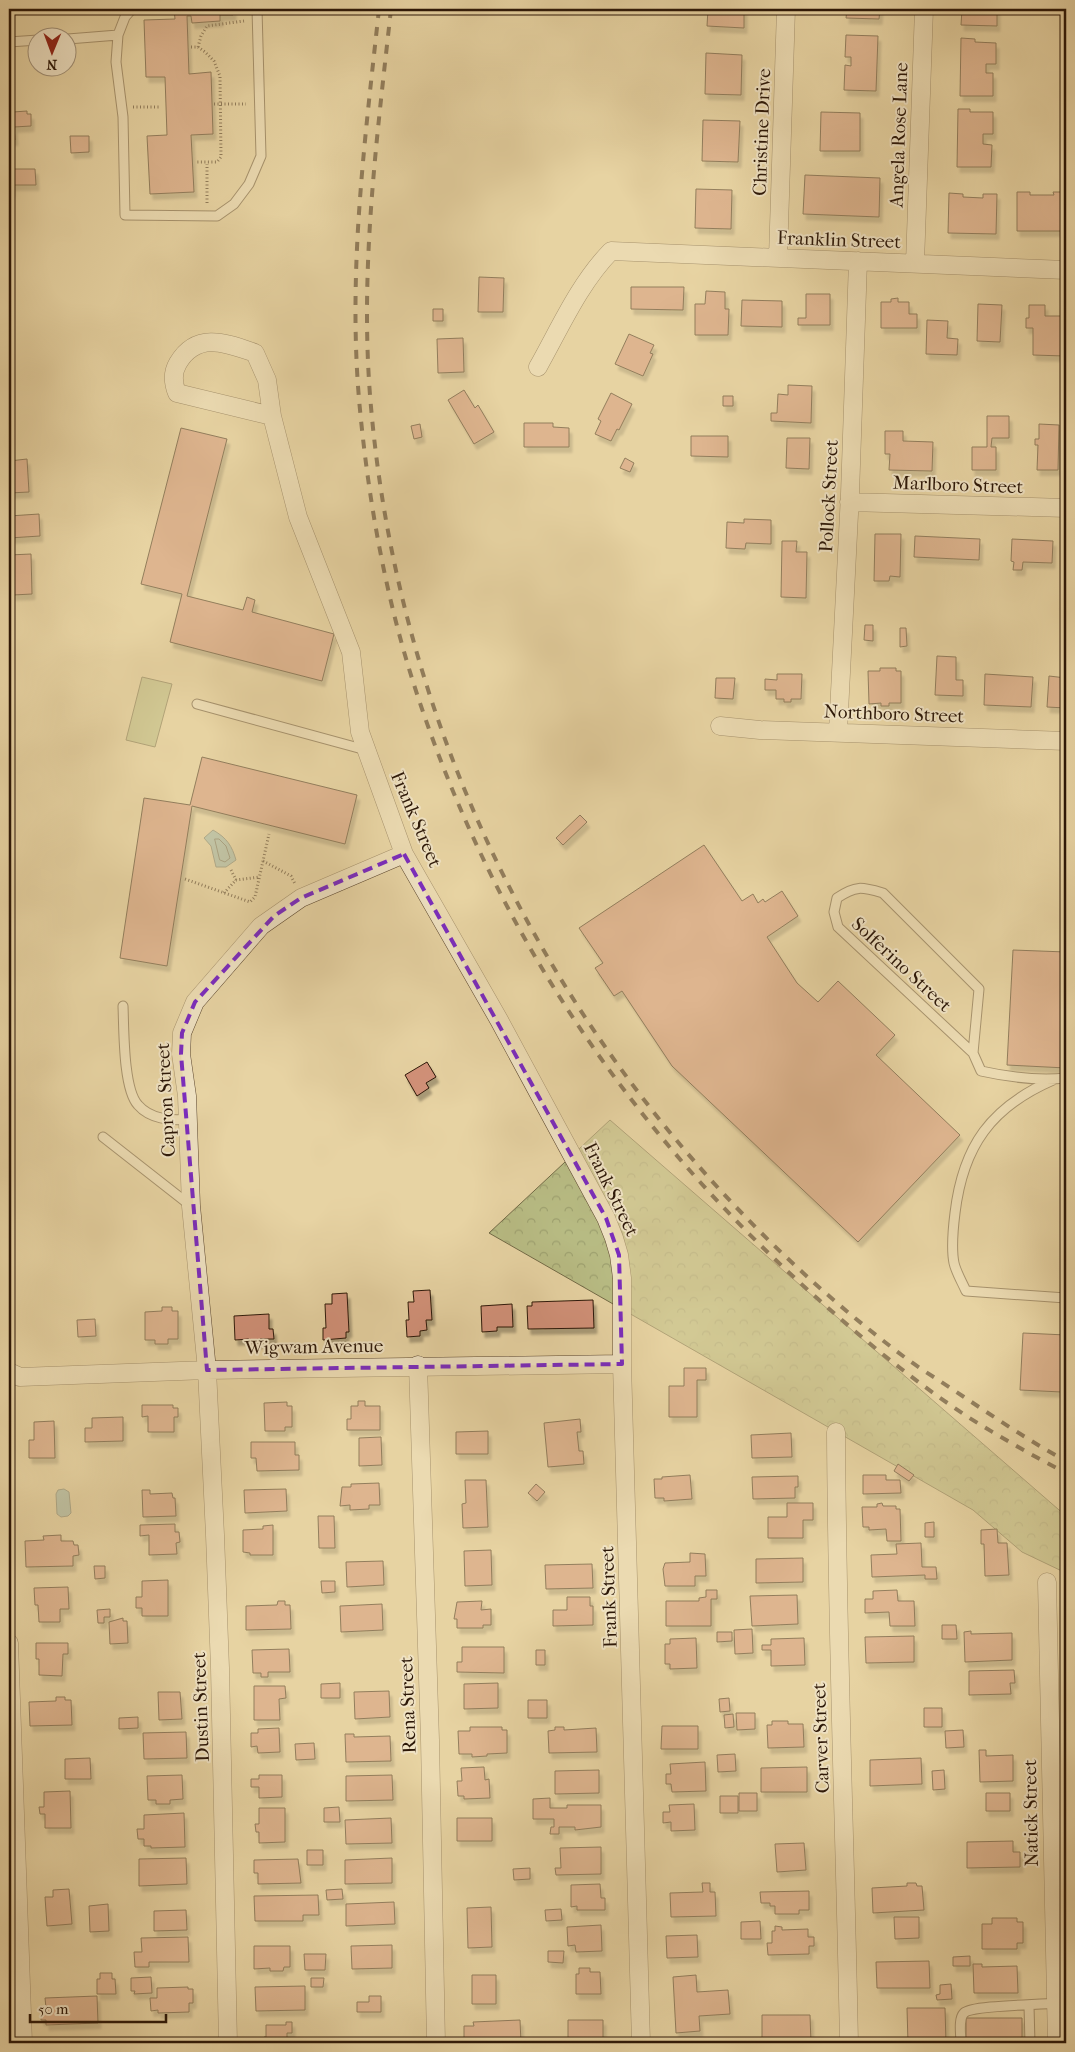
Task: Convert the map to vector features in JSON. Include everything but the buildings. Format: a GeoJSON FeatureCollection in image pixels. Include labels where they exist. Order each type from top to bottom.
{"type":"FeatureCollection","features":[{"type":"Feature","properties":{"kind":"street","name":"Christine Drive"},"geometry":{"type":"LineString","coordinates":[[778,258],[786,9]]}},
{"type":"Feature","properties":{"kind":"street","name":"Angela Rose Lane"},"geometry":{"type":"LineString","coordinates":[[915,263],[924,9]]}},
{"type":"Feature","properties":{"kind":"street","name":"Franklin Street"},"geometry":{"type":"LineString","coordinates":[[538,367],[587,280],[611,251],[1066,270]]}},
{"type":"Feature","properties":{"kind":"street","name":"Pollock Street"},"geometry":{"type":"LineString","coordinates":[[838,732],[858,261]]}},
{"type":"Feature","properties":{"kind":"street","name":"Frank Street"},"geometry":{"type":"LineString","coordinates":[[272,416],[177,393],[173,384],[175,368],[185,352],[203,341],[230,345],[256,353],[267,380],[272,416],[298,517],[351,652],[360,732],[404,854],[499,1020],[606,1218],[618,1247],[621,1269],[622,1364],[642,2043]]}},
{"type":"Feature","properties":{"kind":"street","name":"Marlboro Street"},"geometry":{"type":"LineString","coordinates":[[849,502],[1066,508]]}},
{"type":"Feature","properties":{"kind":"street","name":"Northboro Street"},"geometry":{"type":"LineString","coordinates":[[720,726],[760,730],[1066,742]]}},
{"type":"Feature","properties":{"kind":"street","name":"Capron Street"},"geometry":{"type":"LineString","coordinates":[[207,1370],[191,1206],[187,1096],[181,1054],[182,1033],[192,1007],[261,926],[301,898],[404,854]]}},
{"type":"Feature","properties":{"kind":"street","name":"Wigwam Avenue"},"geometry":{"type":"LineString","coordinates":[[9,1372],[20,1377],[418,1365],[622,1364]]}},
{"type":"Feature","properties":{"kind":"street","name":"Rena Street"},"geometry":{"type":"LineString","coordinates":[[418,1365],[430,1740],[436,2043]]}},
{"type":"Feature","properties":{"kind":"street","name":"Dustin Street"},"geometry":{"type":"LineString","coordinates":[[207,1370],[220,1668],[228,2043]]}},
{"type":"Feature","properties":{"kind":"street","name":"Carver Street"},"geometry":{"type":"LineString","coordinates":[[836,1432],[837,1583],[849,2043]]}},
{"type":"Feature","properties":{"kind":"street","name":"Natick Street"},"geometry":{"type":"LineString","coordinates":[[1047,1582],[1060,1873],[1056,2003],[1057,2043]]}},
{"type":"Feature","properties":{"kind":"street"},"geometry":{"type":"LineString","coordinates":[[9,1643],[23,2043]]}},
{"type":"Feature","properties":{"kind":"lane"},"geometry":{"type":"LineString","coordinates":[[132,9],[125,17],[118,36],[116,62],[122,108],[125,215],[206,216],[217,216],[234,204],[249,184],[261,156],[257,9]]}},
{"type":"Feature","properties":{"kind":"lane"},"geometry":{"type":"LineString","coordinates":[[78,38],[118,36]]}},
{"type":"Feature","properties":{"kind":"lane"},"geometry":{"type":"LineString","coordinates":[[9,42],[28,41]]}},
{"type":"Feature","properties":{"kind":"lane"},"geometry":{"type":"LineString","coordinates":[[197,704],[366,750]]}},
{"type":"Feature","properties":{"kind":"lane","name":"Solferino Street"},"geometry":{"type":"LineString","coordinates":[[973,1053],[979,989],[883,893],[864,888],[850,889],[836,898],[834,912],[838,927],[973,1053],[981,1071],[1002,1076],[1066,1078]]}},
{"type":"Feature","properties":{"kind":"lane"},"geometry":{"type":"LineString","coordinates":[[123,1006],[127,1072],[137,1104],[150,1114],[171,1120],[188,1119]]}},
{"type":"Feature","properties":{"kind":"lane"},"geometry":{"type":"LineString","coordinates":[[1055,1079],[1031,1090],[989,1125],[977,1140],[965,1165],[957,1195],[953,1227],[954,1263],[966,1291],[1066,1298]]}},
{"type":"Feature","properties":{"kind":"lane"},"geometry":{"type":"LineString","coordinates":[[103,1136],[191,1206]]}},
{"type":"Feature","properties":{"kind":"lane"},"geometry":{"type":"LineString","coordinates":[[961,2043],[961,2019],[963,2014],[969,2010],[985,2007],[1056,2003]]}},
{"type":"Feature","properties":{"kind":"lane"},"geometry":{"type":"LineString","coordinates":[[1029,2006],[1030,2043]]}},
{"type":"Feature","properties":{"kind":"path"},"geometry":{"type":"LineString","coordinates":[[198,46],[200,36],[207,26],[257,19]]}},
{"type":"Feature","properties":{"kind":"path"},"geometry":{"type":"LineString","coordinates":[[191,47],[198,46]]}},
{"type":"Feature","properties":{"kind":"path"},"geometry":{"type":"LineString","coordinates":[[196,162],[207,164],[217,162],[221,157],[220,76],[214,61],[198,46]]}},
{"type":"Feature","properties":{"kind":"path"},"geometry":{"type":"LineString","coordinates":[[214,104],[260,104]]}},
{"type":"Feature","properties":{"kind":"path"},"geometry":{"type":"LineString","coordinates":[[122,108],[160,107]]}},
{"type":"Feature","properties":{"kind":"path"},"geometry":{"type":"LineString","coordinates":[[206,216],[207,164]]}},
{"type":"Feature","properties":{"kind":"path"},"geometry":{"type":"LineString","coordinates":[[185,879],[250,902],[255,897],[269,834]]}},
{"type":"Feature","properties":{"kind":"path"},"geometry":{"type":"LineString","coordinates":[[263,861],[291,876]]}},
{"type":"Feature","properties":{"kind":"path"},"geometry":{"type":"LineString","coordinates":[[231,870],[236,880]]}},
{"type":"Feature","properties":{"kind":"path"},"geometry":{"type":"LineString","coordinates":[[224,893],[236,880],[260,877]]}},
{"type":"Feature","properties":{"kind":"highlighted area"},"geometry":{"type":"Polygon","coordinates":[[[404,854],[606,1218],[619,1255],[622,1364],[207,1370],[181,1054],[182,1033],[195,1002],[274,916],[301,898],[404,854]]]}},
{"type":"Feature","properties":{"kind":"green space"},"geometry":{"type":"Polygon","coordinates":[[[142,677],[172,684],[155,747],[126,740],[142,677]]]}},
{"type":"Feature","properties":{"kind":"green space"},"geometry":{"type":"Polygon","coordinates":[[[610,1120],[1066,1516],[1066,1573],[1022,1552],[973,1510],[489,1233],[610,1120]]]}},
{"type":"Feature","properties":{"kind":"water"},"geometry":{"type":"Polygon","coordinates":[[[213,830],[231,846],[236,860],[226,867],[216,867],[211,846],[204,838],[213,830]]]}},
{"type":"Feature","properties":{"kind":"water"},"geometry":{"type":"Polygon","coordinates":[[[64,1489],[69,1492],[71,1513],[68,1516],[61,1517],[57,1514],[56,1494],[58,1490],[64,1489]]]}},
{"type":"Feature","properties":{"kind":"railway"},"geometry":{"type":"LineString","coordinates":[[379,9],[368,106],[357,252],[356,350],[363,437],[380,550],[407,661],[450,784],[487,868],[530,948],[578,1025],[631,1099],[688,1169],[751,1236],[818,1299],[872,1346],[948,1404],[1066,1473]]}},
{"type":"Feature","properties":{"kind":"railway"},"geometry":{"type":"LineString","coordinates":[[391,9],[376,153],[369,250],[367,347],[370,395],[389,537],[423,675],[472,808],[535,934],[610,1054],[698,1165],[797,1267],[907,1359],[1014,1430],[1066,1461]]}}]}
